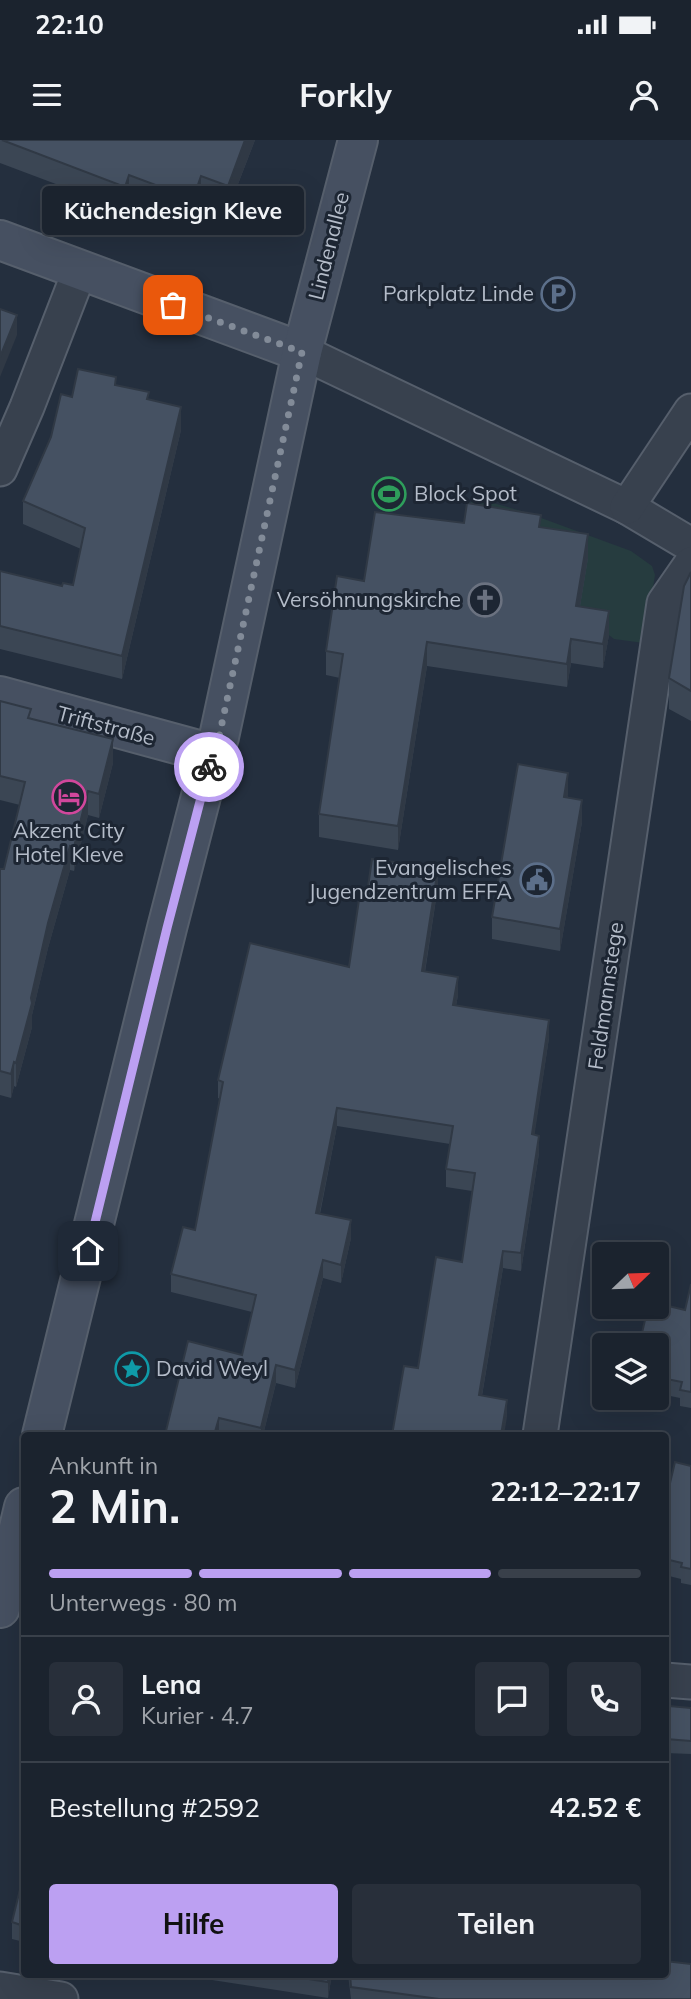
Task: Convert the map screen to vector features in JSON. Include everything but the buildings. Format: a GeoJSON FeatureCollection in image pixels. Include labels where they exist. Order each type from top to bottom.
{"type":"FeatureCollection","features":[{"type":"Feature","properties":{"kind":"main road","name":"Lindenallee"},"geometry":{"type":"LineString","coordinates":[[43,1432],[167,928],[219,737],[302,352],[358,140]]}},
{"type":"Feature","properties":{"kind":"main road"},"geometry":{"type":"LineString","coordinates":[[0,240],[302,352]]}},
{"type":"Feature","properties":{"kind":"main road","name":"Triftstraße"},"geometry":{"type":"LineString","coordinates":[[0,696],[213,754]]}},
{"type":"Feature","properties":{"kind":"main road"},"geometry":{"type":"LineString","coordinates":[[0,1608],[21,1520]]}},
{"type":"Feature","properties":{"kind":"street"},"geometry":{"type":"LineString","coordinates":[[0,468],[27,407],[80,270]]}},
{"type":"Feature","properties":{"kind":"street"},"geometry":{"type":"LineString","coordinates":[[302,352],[627,507],[691,545]]}},
{"type":"Feature","properties":{"kind":"street"},"geometry":{"type":"LineString","coordinates":[[627,507],[691,411]]}},
{"type":"Feature","properties":{"kind":"street","name":"Feldmannstege"},"geometry":{"type":"LineString","coordinates":[[540,1432],[664,603],[691,564]]}},
{"type":"Feature","properties":{"kind":"street"},"geometry":{"type":"LineString","coordinates":[[669,1680],[691,1682]]}},
{"type":"Feature","properties":{"kind":"street"},"geometry":{"type":"LineString","coordinates":[[0,1989],[61,1999]]}},
{"type":"Feature","properties":{"kind":"green space"},"geometry":{"type":"Polygon","coordinates":[[[472,497],[525,512],[631,551],[652,566],[655,575],[644,643],[614,639],[467,527],[472,497]]]}},
{"type":"Feature","properties":{"kind":"way so far"},"geometry":{"type":"LineString","coordinates":[[173,305],[302,352],[219,737],[209,767]]}},
{"type":"Feature","properties":{"kind":"place","name":"Parkplatz Linde"},"geometry":{"type":"Point","coordinates":[558,294]}},
{"type":"Feature","properties":{"kind":"place","name":"Küchendesign Kleve"},"geometry":{"type":"Point","coordinates":[173,305]}},
{"type":"Feature","properties":{"kind":"place","name":"Block Spot"},"geometry":{"type":"Point","coordinates":[389,494]}},
{"type":"Feature","properties":{"kind":"place","name":"Versöhnungskirche"},"geometry":{"type":"Point","coordinates":[485,600]}},
{"type":"Feature","properties":{"kind":"place","name":"Akzent City Hotel Kleve"},"geometry":{"type":"Point","coordinates":[69,797]}},
{"type":"Feature","properties":{"kind":"place","name":"Evangelisches Jugendzentrum EFFA"},"geometry":{"type":"Point","coordinates":[537,880]}},
{"type":"Feature","properties":{"kind":"place","name":"David Weyl"},"geometry":{"type":"Point","coordinates":[132,1369]}},
{"type":"Feature","properties":{"kind":"route"},"geometry":{"type":"LineString","coordinates":[[88,1251],[209,767]]}}]}
